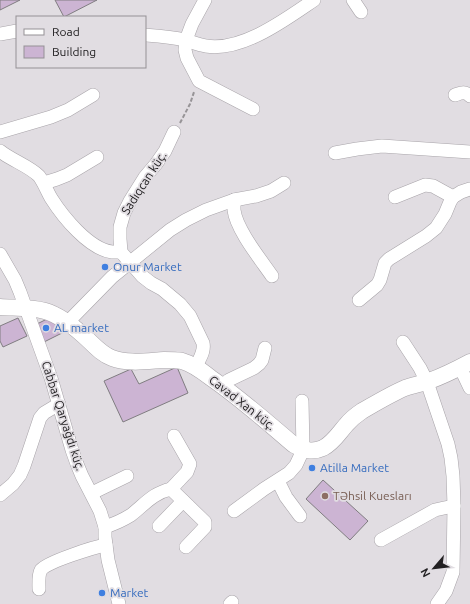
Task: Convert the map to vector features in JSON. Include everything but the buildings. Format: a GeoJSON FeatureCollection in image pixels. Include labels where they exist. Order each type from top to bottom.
{"type":"FeatureCollection","features":[{"type":"Feature","properties":{"kind":"street"},"geometry":{"type":"LineString","coordinates":[[205,0],[192,24],[186,40],[185,50],[187,58],[197,78],[253,109]]}},
{"type":"Feature","properties":{"kind":"street"},"geometry":{"type":"LineString","coordinates":[[146,35],[186,40],[205,46],[214,47],[233,44],[273,27],[314,0]]}},
{"type":"Feature","properties":{"kind":"street"},"geometry":{"type":"LineString","coordinates":[[353,0],[362,12]]}},
{"type":"Feature","properties":{"kind":"street"},"geometry":{"type":"LineString","coordinates":[[0,34],[16,31]]}},
{"type":"Feature","properties":{"kind":"street"},"geometry":{"type":"LineString","coordinates":[[455,95],[464,92],[468,93],[470,96]]}},
{"type":"Feature","properties":{"kind":"street"},"geometry":{"type":"LineString","coordinates":[[0,132],[68,110],[93,95]]}},
{"type":"Feature","properties":{"kind":"street","name":"Sadıqcan küç."},"geometry":{"type":"LineString","coordinates":[[125,257],[120,239],[120,227],[124,213],[130,201],[165,151],[174,132]]}},
{"type":"Feature","properties":{"kind":"street"},"geometry":{"type":"LineString","coordinates":[[336,153],[382,146],[470,152]]}},
{"type":"Feature","properties":{"kind":"street"},"geometry":{"type":"LineString","coordinates":[[0,151],[38,175],[44,182],[52,199],[70,223],[84,237],[101,248],[125,257],[142,276],[180,304],[190,316],[203,343],[203,351],[196,367]]}},
{"type":"Feature","properties":{"kind":"street"},"geometry":{"type":"LineString","coordinates":[[44,182],[67,175],[96,157]]}},
{"type":"Feature","properties":{"kind":"street"},"geometry":{"type":"LineString","coordinates":[[67,323],[112,277],[125,257],[186,220],[206,210],[234,200],[256,196],[271,191],[284,183]]}},
{"type":"Feature","properties":{"kind":"street"},"geometry":{"type":"LineString","coordinates":[[395,197],[425,185],[433,186],[453,196]]}},
{"type":"Feature","properties":{"kind":"street"},"geometry":{"type":"LineString","coordinates":[[359,300],[380,280],[385,263],[389,259],[436,228],[445,214],[453,196],[470,189]]}},
{"type":"Feature","properties":{"kind":"street"},"geometry":{"type":"LineString","coordinates":[[234,200],[234,210],[238,223],[272,276]]}},
{"type":"Feature","properties":{"kind":"street","name":"Cabbar Qaryağdı küç."},"geometry":{"type":"LineString","coordinates":[[0,254],[15,280],[26,308],[59,404],[72,450],[82,476],[100,511],[105,527],[106,545],[119,604]]}},
{"type":"Feature","properties":{"kind":"street","name":"Cavad Xan küç."},"geometry":{"type":"LineString","coordinates":[[0,307],[26,308],[50,313],[67,323],[83,335],[100,351],[112,358],[130,362],[181,361],[196,367],[222,386],[294,445],[303,450]]}},
{"type":"Feature","properties":{"kind":"street"},"geometry":{"type":"LineString","coordinates":[[403,342],[420,368],[427,382],[440,416],[450,451],[454,506],[453,572],[446,591],[437,604]]}},
{"type":"Feature","properties":{"kind":"street"},"geometry":{"type":"LineString","coordinates":[[222,386],[229,380],[259,364],[262,360],[265,348]]}},
{"type":"Feature","properties":{"kind":"street"},"geometry":{"type":"LineString","coordinates":[[303,450],[310,451],[322,449],[361,412],[406,388],[427,382],[465,364],[470,388]]}},
{"type":"Feature","properties":{"kind":"street"},"geometry":{"type":"LineString","coordinates":[[234,511],[289,473],[296,465],[303,450],[302,401]]}},
{"type":"Feature","properties":{"kind":"street"},"geometry":{"type":"LineString","coordinates":[[0,494],[20,475],[40,418],[44,413],[59,404]]}},
{"type":"Feature","properties":{"kind":"street"},"geometry":{"type":"LineString","coordinates":[[105,527],[115,524],[130,516],[157,494],[172,489],[187,472],[190,464],[174,436]]}},
{"type":"Feature","properties":{"kind":"street"},"geometry":{"type":"LineString","coordinates":[[92,494],[127,476]]}},
{"type":"Feature","properties":{"kind":"street"},"geometry":{"type":"LineString","coordinates":[[278,481],[286,497],[300,516]]}},
{"type":"Feature","properties":{"kind":"street"},"geometry":{"type":"LineString","coordinates":[[172,489],[205,522],[205,527],[186,547]]}},
{"type":"Feature","properties":{"kind":"street"},"geometry":{"type":"LineString","coordinates":[[159,526],[183,501]]}},
{"type":"Feature","properties":{"kind":"street"},"geometry":{"type":"LineString","coordinates":[[382,540],[435,510],[454,506]]}},
{"type":"Feature","properties":{"kind":"street"},"geometry":{"type":"LineString","coordinates":[[39,589],[39,573],[42,568],[92,548],[106,545]]}},
{"type":"Feature","properties":{"kind":"path"},"geometry":{"type":"LineString","coordinates":[[174,132],[190,104],[194,94],[197,78]]}},
{"type":"Feature","properties":{"kind":"place","name":"Onur Market"},"geometry":{"type":"Point","coordinates":[105,267]}},
{"type":"Feature","properties":{"kind":"place","name":"AL market"},"geometry":{"type":"Point","coordinates":[46,328]}},
{"type":"Feature","properties":{"kind":"place","name":"Atilla Market"},"geometry":{"type":"Point","coordinates":[312,468]}},
{"type":"Feature","properties":{"kind":"place","name":"Təhsil Kuesları"},"geometry":{"type":"Point","coordinates":[325,496]}},
{"type":"Feature","properties":{"kind":"place","name":"Market"},"geometry":{"type":"Point","coordinates":[102,593]}}]}
